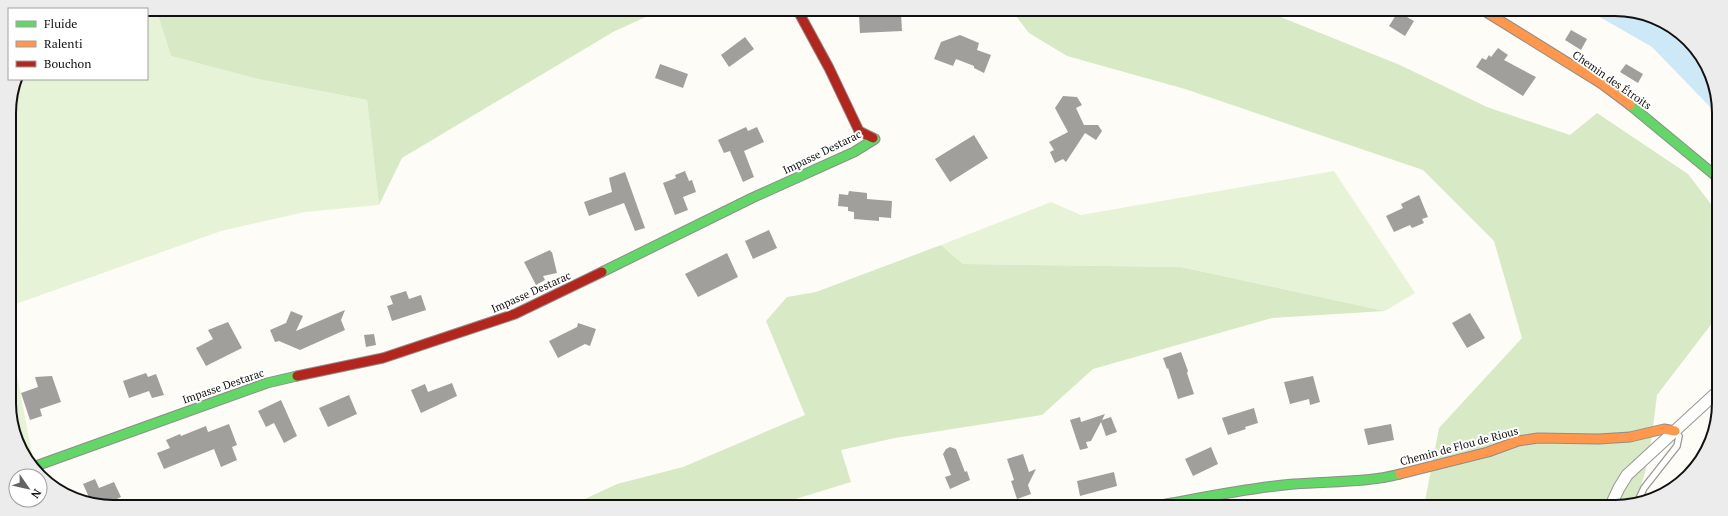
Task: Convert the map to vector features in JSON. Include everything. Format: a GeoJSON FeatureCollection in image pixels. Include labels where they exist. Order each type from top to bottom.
{"type":"FeatureCollection","features":[{"type":"Feature","properties":{"kind":"street","name":"Impasse Destarac"},"geometry":{"type":"LineString","coordinates":[[38,465],[267,383],[382,358],[515,314],[752,198],[854,152],[875,139],[859,131],[829,68],[800,16]]}},
{"type":"Feature","properties":{"kind":"street","name":"Chemin des Étroits"},"geometry":{"type":"LineString","coordinates":[[1492,16],[1602,84],[1632,106],[1712,173]]}},
{"type":"Feature","properties":{"kind":"street"},"geometry":{"type":"LineString","coordinates":[[1613,500],[1627,475],[1712,397]]}},
{"type":"Feature","properties":{"kind":"street","name":"Chemin de Flou de Rious"},"geometry":{"type":"LineString","coordinates":[[1188,500],[1293,484],[1380,478],[1397,475],[1437,466],[1524,440],[1538,438],[1607,439],[1630,437],[1664,429],[1670,429],[1675,432]]}},
{"type":"Feature","properties":{"kind":"lane"},"geometry":{"type":"LineString","coordinates":[[1640,497],[1644,488],[1677,446],[1679,436],[1675,432]]}},
{"type":"Feature","properties":{"kind":"green space"},"geometry":{"type":"Polygon","coordinates":[[[148,16],[158,16],[171,56],[258,79],[367,100],[379,205],[305,212],[221,231],[16,304],[16,106],[22,80],[148,80],[148,16]]]}},
{"type":"Feature","properties":{"kind":"green space"},"geometry":{"type":"Polygon","coordinates":[[[158,16],[648,16],[613,32],[402,158],[379,205],[367,100],[258,79],[171,56],[158,16]]]}},
{"type":"Feature","properties":{"kind":"green space"},"geometry":{"type":"Polygon","coordinates":[[[1016,16],[1278,16],[1400,65],[1487,107],[1570,135],[1597,113],[1688,174],[1712,205],[1712,323],[1657,395],[1652,436],[1645,473],[1637,497],[1622,500],[1425,500],[1439,428],[1522,338],[1494,241],[1423,170],[1185,89],[1067,56],[1029,33],[1016,16]]]}},
{"type":"Feature","properties":{"kind":"green space"},"geometry":{"type":"Polygon","coordinates":[[[1334,171],[1415,293],[1385,311],[1181,267],[963,264],[941,245],[1051,202],[1081,215],[1334,171]]]}},
{"type":"Feature","properties":{"kind":"green space"},"geometry":{"type":"Polygon","coordinates":[[[941,245],[963,264],[1181,267],[1385,311],[1272,318],[1093,369],[1042,415],[895,438],[841,450],[851,482],[792,500],[583,500],[617,484],[683,467],[805,415],[766,321],[787,297],[816,292],[941,245]]]}},
{"type":"Feature","properties":{"kind":"green space"},"geometry":{"type":"Polygon","coordinates":[[[16,370],[33,458],[21,434],[18,422],[16,403],[16,370]]]}},
{"type":"Feature","properties":{"kind":"water"},"geometry":{"type":"Polygon","coordinates":[[[1598,16],[1615,16],[1640,19],[1664,29],[1684,44],[1696,59],[1702,70],[1707,82],[1712,108],[1652,47],[1598,16]]]}},
{"type":"Feature","properties":{"kind":"building"},"geometry":{"type":"Polygon","coordinates":[[[859,16],[901,16],[902,31],[860,33],[859,16]]]}},
{"type":"Feature","properties":{"kind":"building"},"geometry":{"type":"Polygon","coordinates":[[[1395,16],[1405,16],[1414,21],[1405,36],[1389,26],[1395,16]]]}},
{"type":"Feature","properties":{"kind":"building"},"geometry":{"type":"Polygon","coordinates":[[[1571,30],[1587,39],[1581,50],[1565,40],[1571,30]]]}},
{"type":"Feature","properties":{"kind":"building"},"geometry":{"type":"Polygon","coordinates":[[[960,35],[979,43],[977,50],[991,55],[984,73],[974,68],[974,66],[956,59],[953,66],[934,59],[941,42],[960,35]]]}},
{"type":"Feature","properties":{"kind":"building"},"geometry":{"type":"Polygon","coordinates":[[[745,37],[754,49],[729,67],[721,55],[745,37]]]}},
{"type":"Feature","properties":{"kind":"building"},"geometry":{"type":"Polygon","coordinates":[[[1498,48],[1508,55],[1504,60],[1536,77],[1523,96],[1476,67],[1482,58],[1486,60],[1489,55],[1491,57],[1498,48]]]}},
{"type":"Feature","properties":{"kind":"building"},"geometry":{"type":"Polygon","coordinates":[[[660,64],[688,74],[683,88],[655,78],[660,64]]]}},
{"type":"Feature","properties":{"kind":"building"},"geometry":{"type":"Polygon","coordinates":[[[1626,64],[1643,74],[1638,83],[1620,72],[1626,64]]]}},
{"type":"Feature","properties":{"kind":"building"},"geometry":{"type":"Polygon","coordinates":[[[1063,96],[1077,97],[1082,105],[1076,108],[1084,125],[1098,125],[1102,131],[1096,140],[1085,133],[1066,162],[1063,159],[1055,163],[1050,152],[1054,150],[1049,142],[1068,132],[1055,108],[1063,96]]]}},
{"type":"Feature","properties":{"kind":"building"},"geometry":{"type":"Polygon","coordinates":[[[746,127],[748,131],[757,127],[764,142],[744,151],[754,177],[743,182],[730,151],[724,153],[718,140],[746,127]]]}},
{"type":"Feature","properties":{"kind":"building"},"geometry":{"type":"Polygon","coordinates":[[[974,135],[988,158],[950,182],[935,159],[974,135]]]}},
{"type":"Feature","properties":{"kind":"building"},"geometry":{"type":"Polygon","coordinates":[[[685,171],[689,181],[692,180],[696,192],[683,197],[688,210],[675,215],[663,183],[676,178],[675,175],[685,171]]]}},
{"type":"Feature","properties":{"kind":"building"},"geometry":{"type":"Polygon","coordinates":[[[625,172],[645,228],[635,231],[624,203],[589,216],[584,202],[612,192],[609,178],[625,172]]]}},
{"type":"Feature","properties":{"kind":"building"},"geometry":{"type":"Polygon","coordinates":[[[849,191],[867,193],[867,199],[892,201],[891,218],[879,217],[879,221],[854,219],[854,212],[848,211],[848,207],[838,206],[839,194],[848,195],[849,191]]]}},
{"type":"Feature","properties":{"kind":"building"},"geometry":{"type":"Polygon","coordinates":[[[1419,195],[1428,217],[1422,219],[1424,223],[1412,228],[1410,225],[1394,232],[1386,216],[1403,208],[1401,204],[1419,195]]]}},
{"type":"Feature","properties":{"kind":"building"},"geometry":{"type":"Polygon","coordinates":[[[769,230],[777,248],[753,259],[745,241],[769,230]]]}},
{"type":"Feature","properties":{"kind":"building"},"geometry":{"type":"Polygon","coordinates":[[[550,250],[552,252],[557,273],[543,276],[545,280],[536,285],[524,262],[550,250]]]}},
{"type":"Feature","properties":{"kind":"building"},"geometry":{"type":"Polygon","coordinates":[[[727,253],[738,277],[698,297],[685,274],[727,253]]]}},
{"type":"Feature","properties":{"kind":"building"},"geometry":{"type":"Polygon","coordinates":[[[406,291],[409,299],[421,295],[426,310],[392,321],[387,306],[393,304],[390,296],[406,291]]]}},
{"type":"Feature","properties":{"kind":"building"},"geometry":{"type":"Polygon","coordinates":[[[345,310],[341,320],[345,330],[300,350],[279,341],[275,342],[270,330],[286,323],[291,311],[303,316],[296,331],[345,310]]]}},
{"type":"Feature","properties":{"kind":"building"},"geometry":{"type":"Polygon","coordinates":[[[1470,313],[1485,338],[1467,348],[1452,323],[1470,313]]]}},
{"type":"Feature","properties":{"kind":"building"},"geometry":{"type":"Polygon","coordinates":[[[228,322],[242,348],[206,366],[196,348],[213,339],[208,330],[228,322]]]}},
{"type":"Feature","properties":{"kind":"building"},"geometry":{"type":"Polygon","coordinates":[[[578,323],[596,329],[590,346],[585,344],[558,358],[549,341],[577,327],[578,323]]]}},
{"type":"Feature","properties":{"kind":"building"},"geometry":{"type":"Polygon","coordinates":[[[374,334],[376,345],[366,347],[364,335],[374,334]]]}},
{"type":"Feature","properties":{"kind":"building"},"geometry":{"type":"Polygon","coordinates":[[[1181,352],[1194,394],[1178,399],[1168,368],[1167,369],[1163,358],[1181,352]]]}},
{"type":"Feature","properties":{"kind":"building"},"geometry":{"type":"Polygon","coordinates":[[[146,373],[148,377],[156,374],[164,395],[152,398],[149,391],[129,398],[123,381],[146,373]]]}},
{"type":"Feature","properties":{"kind":"building"},"geometry":{"type":"Polygon","coordinates":[[[52,376],[61,402],[40,409],[42,416],[30,420],[21,393],[38,387],[35,377],[52,376]]]}},
{"type":"Feature","properties":{"kind":"building"},"geometry":{"type":"Polygon","coordinates":[[[1313,376],[1320,402],[1310,405],[1309,399],[1290,404],[1284,382],[1313,376]]]}},
{"type":"Feature","properties":{"kind":"building"},"geometry":{"type":"Polygon","coordinates":[[[452,383],[457,396],[421,413],[411,390],[425,384],[428,392],[452,383]]]}},
{"type":"Feature","properties":{"kind":"building"},"geometry":{"type":"Polygon","coordinates":[[[349,395],[357,414],[328,427],[319,408],[349,395]]]}},
{"type":"Feature","properties":{"kind":"building"},"geometry":{"type":"Polygon","coordinates":[[[281,400],[297,436],[284,443],[274,423],[266,427],[258,411],[281,400]]]}},
{"type":"Feature","properties":{"kind":"building"},"geometry":{"type":"Polygon","coordinates":[[[1254,408],[1258,423],[1228,435],[1222,418],[1254,408]]]}},
{"type":"Feature","properties":{"kind":"building"},"geometry":{"type":"Polygon","coordinates":[[[1105,414],[1102,420],[1111,417],[1117,432],[1106,436],[1101,422],[1091,441],[1086,442],[1088,448],[1080,450],[1070,420],[1080,417],[1081,422],[1105,414]]]}},
{"type":"Feature","properties":{"kind":"building"},"geometry":{"type":"Polygon","coordinates":[[[229,424],[237,445],[232,447],[237,460],[221,467],[214,449],[164,469],[157,453],[170,448],[166,440],[206,426],[208,432],[229,424]]]}},
{"type":"Feature","properties":{"kind":"building"},"geometry":{"type":"Polygon","coordinates":[[[1391,424],[1394,440],[1368,445],[1364,429],[1391,424]]]}},
{"type":"Feature","properties":{"kind":"building"},"geometry":{"type":"Polygon","coordinates":[[[950,447],[956,449],[965,472],[967,471],[970,480],[950,489],[945,477],[951,475],[943,454],[946,449],[950,447]]]}},
{"type":"Feature","properties":{"kind":"building"},"geometry":{"type":"Polygon","coordinates":[[[1211,447],[1218,464],[1193,476],[1185,459],[1211,447]]]}},
{"type":"Feature","properties":{"kind":"building"},"geometry":{"type":"Polygon","coordinates":[[[1023,454],[1029,472],[1036,469],[1028,485],[1031,494],[1017,499],[1011,481],[1014,480],[1007,459],[1023,454]]]}},
{"type":"Feature","properties":{"kind":"building"},"geometry":{"type":"Polygon","coordinates":[[[1114,472],[1117,486],[1080,496],[1077,481],[1114,472]]]}},
{"type":"Feature","properties":{"kind":"building"},"geometry":{"type":"Polygon","coordinates":[[[95,479],[99,488],[114,482],[121,497],[115,500],[89,497],[83,484],[95,479]]]}},
{"type":"Feature","properties":{"kind":"traffic: fast"},"geometry":{"type":"LineString","coordinates":[[1630,105],[1712,173]]}},
{"type":"Feature","properties":{"kind":"traffic: fast"},"geometry":{"type":"LineString","coordinates":[[602,272],[752,198],[854,152],[875,139],[873,138]]}},
{"type":"Feature","properties":{"kind":"traffic: fast"},"geometry":{"type":"LineString","coordinates":[[38,465],[267,383],[297,376]]}},
{"type":"Feature","properties":{"kind":"traffic: fast"},"geometry":{"type":"LineString","coordinates":[[1190,500],[1259,488],[1294,484],[1374,479],[1400,474]]}},
{"type":"Feature","properties":{"kind":"traffic: slow"},"geometry":{"type":"LineString","coordinates":[[1492,16],[1602,84],[1630,105]]}},
{"type":"Feature","properties":{"kind":"traffic: slow"},"geometry":{"type":"LineString","coordinates":[[1400,474],[1488,452],[1518,441],[1538,438],[1599,439],[1630,437],[1664,429],[1675,431]]}},
{"type":"Feature","properties":{"kind":"traffic: jam"},"geometry":{"type":"LineString","coordinates":[[801,16],[829,68],[859,131],[873,138]]}},
{"type":"Feature","properties":{"kind":"traffic: jam"},"geometry":{"type":"LineString","coordinates":[[297,376],[383,358],[515,314],[602,272]]}}]}
